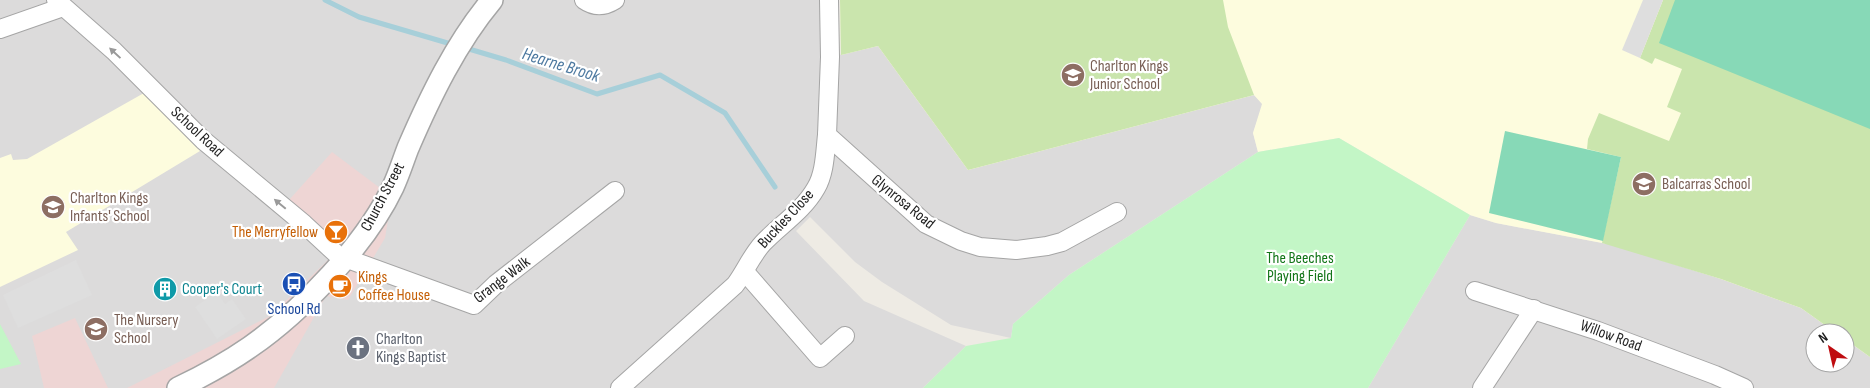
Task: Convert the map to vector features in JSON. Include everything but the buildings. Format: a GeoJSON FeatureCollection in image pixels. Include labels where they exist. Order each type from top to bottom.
{"type":"FeatureCollection","features":[{"type":"Feature","properties":{"kind":"street","name":"Church Street"},"geometry":{"type":"LineString","coordinates":[[178,388],[216,368],[251,346],[314,292],[344,259],[373,223],[392,187],[412,140],[446,71],[476,19],[492,0]]}},
{"type":"Feature","properties":{"kind":"street"},"geometry":{"type":"LineString","coordinates":[[584,0],[590,4],[601,6],[615,0]]}},
{"type":"Feature","properties":{"kind":"street"},"geometry":{"type":"LineString","coordinates":[[827,135],[830,57],[829,0]]}},
{"type":"Feature","properties":{"kind":"street","name":"School Road"},"geometry":{"type":"LineString","coordinates":[[60,3],[114,52],[203,140],[344,259]]}},
{"type":"Feature","properties":{"kind":"street"},"geometry":{"type":"LineString","coordinates":[[0,30],[60,3]]}},
{"type":"Feature","properties":{"kind":"street","name":"Glynrosa Road"},"geometry":{"type":"LineString","coordinates":[[827,135],[926,224],[961,241],[980,247],[1016,250],[1047,246],[1062,242],[1117,212]]}},
{"type":"Feature","properties":{"kind":"street","name":"Buckles Close"},"geometry":{"type":"LineString","coordinates":[[630,385],[724,296],[745,272],[761,245],[794,215],[817,188],[823,169],[827,135]]}},
{"type":"Feature","properties":{"kind":"street","name":"Grange Walk"},"geometry":{"type":"LineString","coordinates":[[344,259],[474,305],[496,284],[615,192]]}},
{"type":"Feature","properties":{"kind":"street"},"geometry":{"type":"LineString","coordinates":[[745,272],[820,358],[845,336]]}},
{"type":"Feature","properties":{"kind":"street","name":"Willow Road"},"geometry":{"type":"LineString","coordinates":[[1475,291],[1534,309],[1715,375],[1744,388]]}},
{"type":"Feature","properties":{"kind":"street"},"geometry":{"type":"LineString","coordinates":[[1482,388],[1534,309]]}},
{"type":"Feature","properties":{"kind":"shaded area"},"geometry":{"type":"Polygon","coordinates":[[[0,0],[829,0],[830,57],[878,46],[968,170],[1254,95],[1263,104],[1253,133],[1258,152],[1069,275],[1013,324],[1011,338],[951,325],[882,282],[855,262],[810,217],[796,231],[864,301],[966,346],[923,388],[0,388],[0,0]]]}},
{"type":"Feature","properties":{"kind":"shaded area","name":"Balcarras School"},"geometry":{"type":"Polygon","coordinates":[[[840,0],[1870,0],[1870,357],[1855,346],[1855,323],[1822,323],[1801,308],[1721,279],[1613,245],[1496,223],[1470,215],[1339,138],[1258,152],[1253,133],[1262,104],[1254,95],[968,170],[878,46],[841,55],[840,0]]]}},
{"type":"Feature","properties":{"kind":"shaded area"},"geometry":{"type":"Polygon","coordinates":[[[1643,0],[1663,0],[1640,58],[1622,50],[1643,0]]]}},
{"type":"Feature","properties":{"kind":"shaded area","name":"Charlton Kings Infants' School"},"geometry":{"type":"Polygon","coordinates":[[[144,93],[200,151],[66,232],[78,250],[0,287],[0,158],[11,154],[13,160],[27,159],[144,93]]]}},
{"type":"Feature","properties":{"kind":"shaded area"},"geometry":{"type":"Polygon","coordinates":[[[332,152],[392,197],[385,238],[348,300],[326,296],[274,388],[127,388],[270,316],[329,259],[289,200],[332,152]]]}},
{"type":"Feature","properties":{"kind":"shaded area"},"geometry":{"type":"Polygon","coordinates":[[[1470,215],[1496,223],[1613,245],[1721,279],[1801,308],[1822,323],[1805,323],[1805,373],[1855,373],[1855,346],[1870,357],[1870,388],[1368,388],[1470,215]]]}},
{"type":"Feature","properties":{"kind":"shaded area"},"geometry":{"type":"Polygon","coordinates":[[[76,260],[92,295],[18,328],[3,295],[76,260]]]}},
{"type":"Feature","properties":{"kind":"shaded area"},"geometry":{"type":"Polygon","coordinates":[[[217,292],[225,304],[232,299],[246,319],[217,339],[195,307],[217,292]]]}},
{"type":"Feature","properties":{"kind":"shaded area"},"geometry":{"type":"Polygon","coordinates":[[[75,318],[108,388],[44,388],[32,336],[75,318]]]}},
{"type":"Feature","properties":{"kind":"green space","name":"Charlton Kings Junior School"},"geometry":{"type":"Polygon","coordinates":[[[840,0],[1223,0],[1228,27],[1254,95],[968,170],[878,46],[841,55],[840,0]]]}},
{"type":"Feature","properties":{"kind":"green space"},"geometry":{"type":"Polygon","coordinates":[[[1663,0],[1870,0],[1870,357],[1855,346],[1855,323],[1822,323],[1801,308],[1721,279],[1602,243],[1621,157],[1587,149],[1588,139],[1599,113],[1669,141],[1681,113],[1667,107],[1682,69],[1655,58],[1652,64],[1640,58],[1663,0]]]}},
{"type":"Feature","properties":{"kind":"green space"},"geometry":{"type":"Polygon","coordinates":[[[1675,0],[1870,0],[1870,129],[1659,43],[1675,0]]]}},
{"type":"Feature","properties":{"kind":"green space"},"geometry":{"type":"Polygon","coordinates":[[[1505,131],[1621,157],[1603,241],[1489,213],[1505,131]]]}},
{"type":"Feature","properties":{"kind":"green space","name":"The Beeches Playing Field"},"geometry":{"type":"Polygon","coordinates":[[[1339,138],[1470,215],[1368,388],[923,388],[966,346],[1011,338],[1013,324],[1069,275],[1258,152],[1339,138]]]}},
{"type":"Feature","properties":{"kind":"green space"},"geometry":{"type":"Polygon","coordinates":[[[0,324],[21,364],[0,369],[0,324]]]}},
{"type":"Feature","properties":{"kind":"waterway","name":"Hearne Brook"},"geometry":{"type":"LineString","coordinates":[[325,0],[359,17],[451,44]]}},
{"type":"Feature","properties":{"kind":"waterway","name":"Hearne Brook"},"geometry":{"type":"LineString","coordinates":[[469,49],[506,60],[597,94],[660,75],[725,113],[775,187]]}},
{"type":"Feature","properties":{"kind":"place","name":"Charlton Kings Junior School"},"geometry":{"type":"Point","coordinates":[1073,75]}},
{"type":"Feature","properties":{"kind":"place","name":"Balcarras School"},"geometry":{"type":"Point","coordinates":[1644,184]}},
{"type":"Feature","properties":{"kind":"place","name":"Charlton Kings Infants' School"},"geometry":{"type":"Point","coordinates":[53,207]}},
{"type":"Feature","properties":{"kind":"place","name":"The Merryfellow"},"geometry":{"type":"Point","coordinates":[336,232]}},
{"type":"Feature","properties":{"kind":"place","name":"School Rd"},"geometry":{"type":"Point","coordinates":[294,284]}},
{"type":"Feature","properties":{"kind":"place","name":"Kings Coffee House"},"geometry":{"type":"Point","coordinates":[340,286]}},
{"type":"Feature","properties":{"kind":"place","name":"Cooper's Court"},"geometry":{"type":"Point","coordinates":[165,289]}},
{"type":"Feature","properties":{"kind":"place","name":"The Nursery School"},"geometry":{"type":"Point","coordinates":[96,329]}},
{"type":"Feature","properties":{"kind":"place","name":"Charlton Kings Baptist"},"geometry":{"type":"Point","coordinates":[358,348]}}]}
